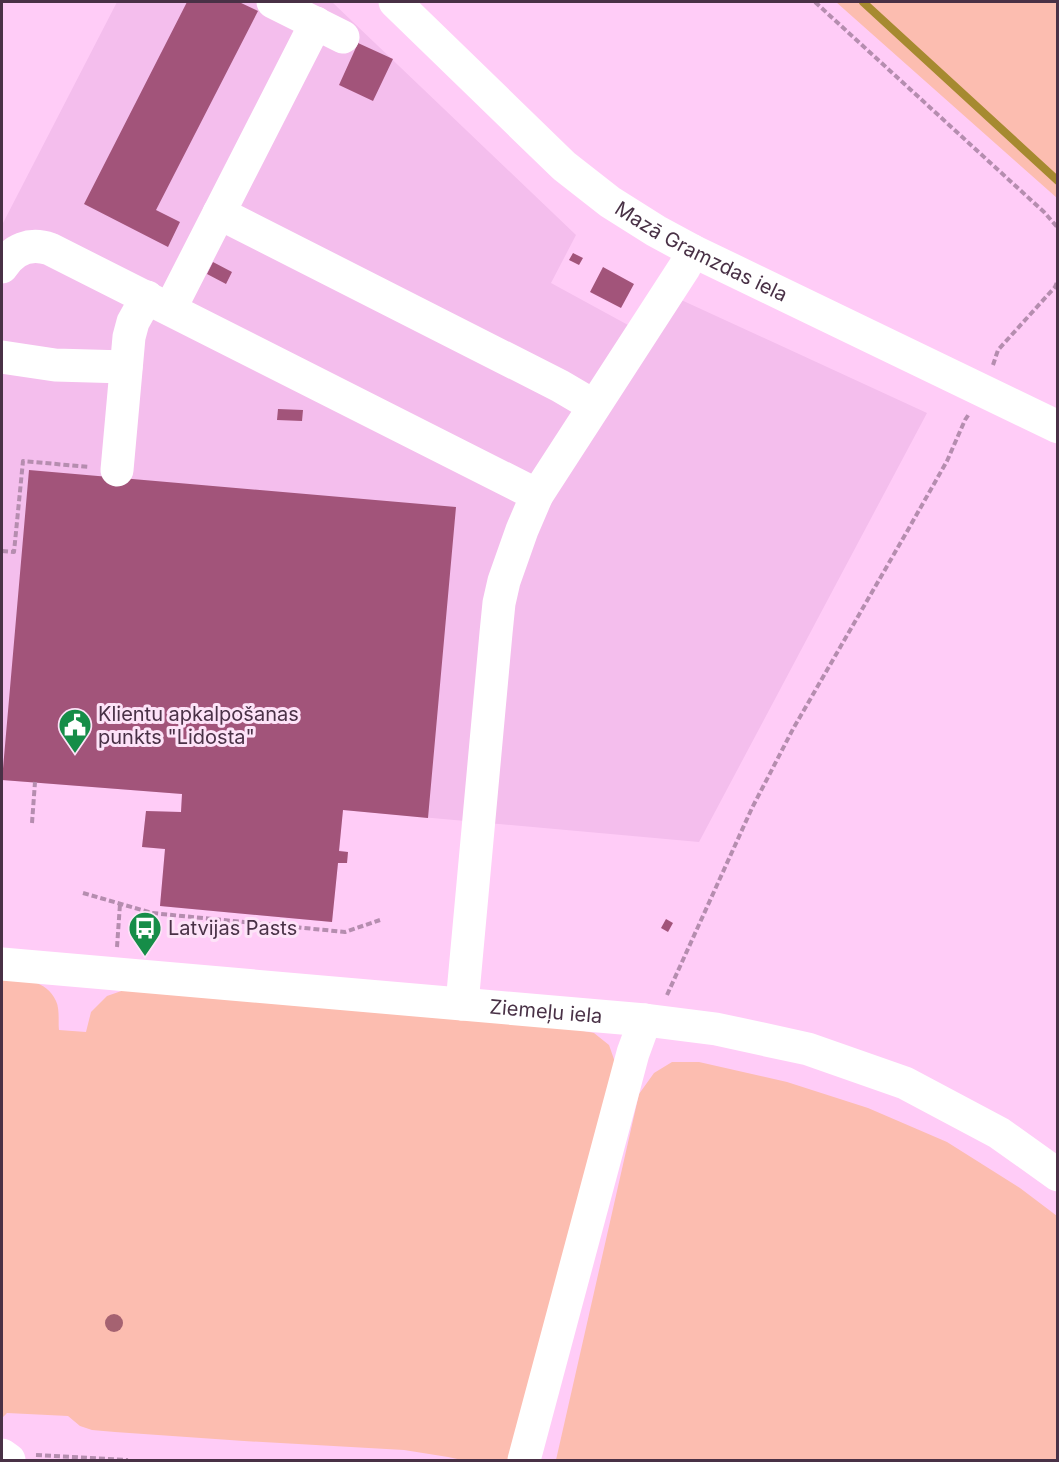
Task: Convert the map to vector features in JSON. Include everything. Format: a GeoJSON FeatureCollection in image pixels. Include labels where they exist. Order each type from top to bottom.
{"type":"FeatureCollection","features":[{"type":"Feature","properties":{"kind":"street"},"geometry":{"type":"LineString","coordinates":[[117,470],[126,368],[133,322],[159,303],[219,213],[329,30],[273,2]]}},
{"type":"Feature","properties":{"kind":"street","name":"Mazā Gramzdas iela"},"geometry":{"type":"LineString","coordinates":[[395,2],[564,166],[610,202],[656,231],[693,250],[1058,428]]}},
{"type":"Feature","properties":{"kind":"street"},"geometry":{"type":"LineString","coordinates":[[219,213],[560,386],[594,406]]}},
{"type":"Feature","properties":{"kind":"street"},"geometry":{"type":"LineString","coordinates":[[2,267],[10,256],[20,249],[44,246],[57,251],[537,495]]}},
{"type":"Feature","properties":{"kind":"street"},"geometry":{"type":"LineString","coordinates":[[462,1004],[493,656],[499,603],[512,557],[537,495],[684,268],[693,250]]}},
{"type":"Feature","properties":{"kind":"street"},"geometry":{"type":"LineString","coordinates":[[2,357],[55,365],[126,368]]}},
{"type":"Feature","properties":{"kind":"street","name":"Ziemeļu iela"},"geometry":{"type":"LineString","coordinates":[[2,964],[645,1020],[716,1029],[808,1048],[904,1083],[999,1133],[1058,1176]]}},
{"type":"Feature","properties":{"kind":"street"},"geometry":{"type":"LineString","coordinates":[[524,1461],[633,1053],[645,1020]]}},
{"type":"Feature","properties":{"kind":"path"},"geometry":{"type":"LineString","coordinates":[[815,2],[1044,212],[1058,228]]}},
{"type":"Feature","properties":{"kind":"path"},"geometry":{"type":"LineString","coordinates":[[645,1020],[668,994],[752,808],[793,729],[947,461],[965,420],[986,393],[998,350],[1056,288],[1058,280]]}},
{"type":"Feature","properties":{"kind":"path"},"geometry":{"type":"LineString","coordinates":[[2,551],[14,552],[23,461],[117,470]]}},
{"type":"Feature","properties":{"kind":"path"},"geometry":{"type":"LineString","coordinates":[[32,823],[35,782]]}},
{"type":"Feature","properties":{"kind":"path"},"geometry":{"type":"LineString","coordinates":[[84,893],[152,913],[345,932],[380,920]]}},
{"type":"Feature","properties":{"kind":"path"},"geometry":{"type":"LineString","coordinates":[[117,948],[120,904]]}},
{"type":"Feature","properties":{"kind":"path"},"geometry":{"type":"LineString","coordinates":[[14,1457],[128,1461]]}},
{"type":"Feature","properties":{"kind":"shaded area","name":"Latvijas Pasts"},"geometry":{"type":"Polygon","coordinates":[[[117,2],[332,2],[576,235],[551,283],[628,325],[653,287],[927,413],[699,842],[343,810],[339,850],[348,852],[347,863],[338,863],[332,922],[160,906],[165,849],[142,847],[146,811],[181,812],[182,794],[2,780],[2,225],[117,2]]]}},
{"type":"Feature","properties":{"kind":"shaded area"},"geometry":{"type":"Polygon","coordinates":[[[836,2],[1057,2],[1057,198],[836,2]]]}},
{"type":"Feature","properties":{"kind":"shaded area"},"geometry":{"type":"Polygon","coordinates":[[[2,976],[33,981],[52,994],[57,1004],[59,1030],[86,1032],[91,1012],[107,996],[130,988],[569,1028],[594,1033],[609,1045],[616,1065],[511,1460],[462,1460],[404,1450],[92,1430],[80,1426],[68,1416],[7,1413],[2,1418],[2,976]]]}},
{"type":"Feature","properties":{"kind":"shaded area"},"geometry":{"type":"Polygon","coordinates":[[[672,1062],[699,1062],[787,1082],[868,1108],[947,1142],[1020,1188],[1057,1216],[1057,1460],[556,1460],[639,1094],[654,1073],[672,1062]]]}},
{"type":"Feature","properties":{"kind":"building"},"geometry":{"type":"Polygon","coordinates":[[[187,2],[239,2],[258,11],[156,210],[180,222],[168,247],[84,204],[187,2]]]}},
{"type":"Feature","properties":{"kind":"building"},"geometry":{"type":"Polygon","coordinates":[[[358,43],[393,59],[373,101],[339,85],[358,43]]]}},
{"type":"Feature","properties":{"kind":"building"},"geometry":{"type":"Polygon","coordinates":[[[573,253],[583,258],[579,265],[569,260],[573,253]]]}},
{"type":"Feature","properties":{"kind":"building"},"geometry":{"type":"Polygon","coordinates":[[[213,262],[232,272],[226,284],[207,274],[213,262]]]}},
{"type":"Feature","properties":{"kind":"building"},"geometry":{"type":"Polygon","coordinates":[[[603,267],[634,284],[621,308],[590,292],[603,267]]]}},
{"type":"Feature","properties":{"kind":"building"},"geometry":{"type":"Polygon","coordinates":[[[278,409],[303,410],[302,421],[277,420],[278,409]]]}},
{"type":"Feature","properties":{"kind":"building"},"geometry":{"type":"Polygon","coordinates":[[[29,470],[456,507],[428,818],[343,810],[339,851],[348,852],[347,863],[338,863],[332,922],[160,906],[165,849],[142,847],[146,811],[181,812],[182,794],[2,780],[29,470]]]}},
{"type":"Feature","properties":{"kind":"building"},"geometry":{"type":"Polygon","coordinates":[[[666,919],[673,923],[668,932],[661,928],[666,919]]]}},
{"type":"Feature","properties":{"kind":"waterway"},"geometry":{"type":"LineString","coordinates":[[863,2],[1058,181]]}},
{"type":"Feature","properties":{"kind":"place","name":"Klientu apkalpošanas punkts \"Lidosta\""},"geometry":{"type":"Point","coordinates":[75,754]}},
{"type":"Feature","properties":{"kind":"place","name":"Latvijas Pasts"},"geometry":{"type":"Point","coordinates":[145,957]}}]}
